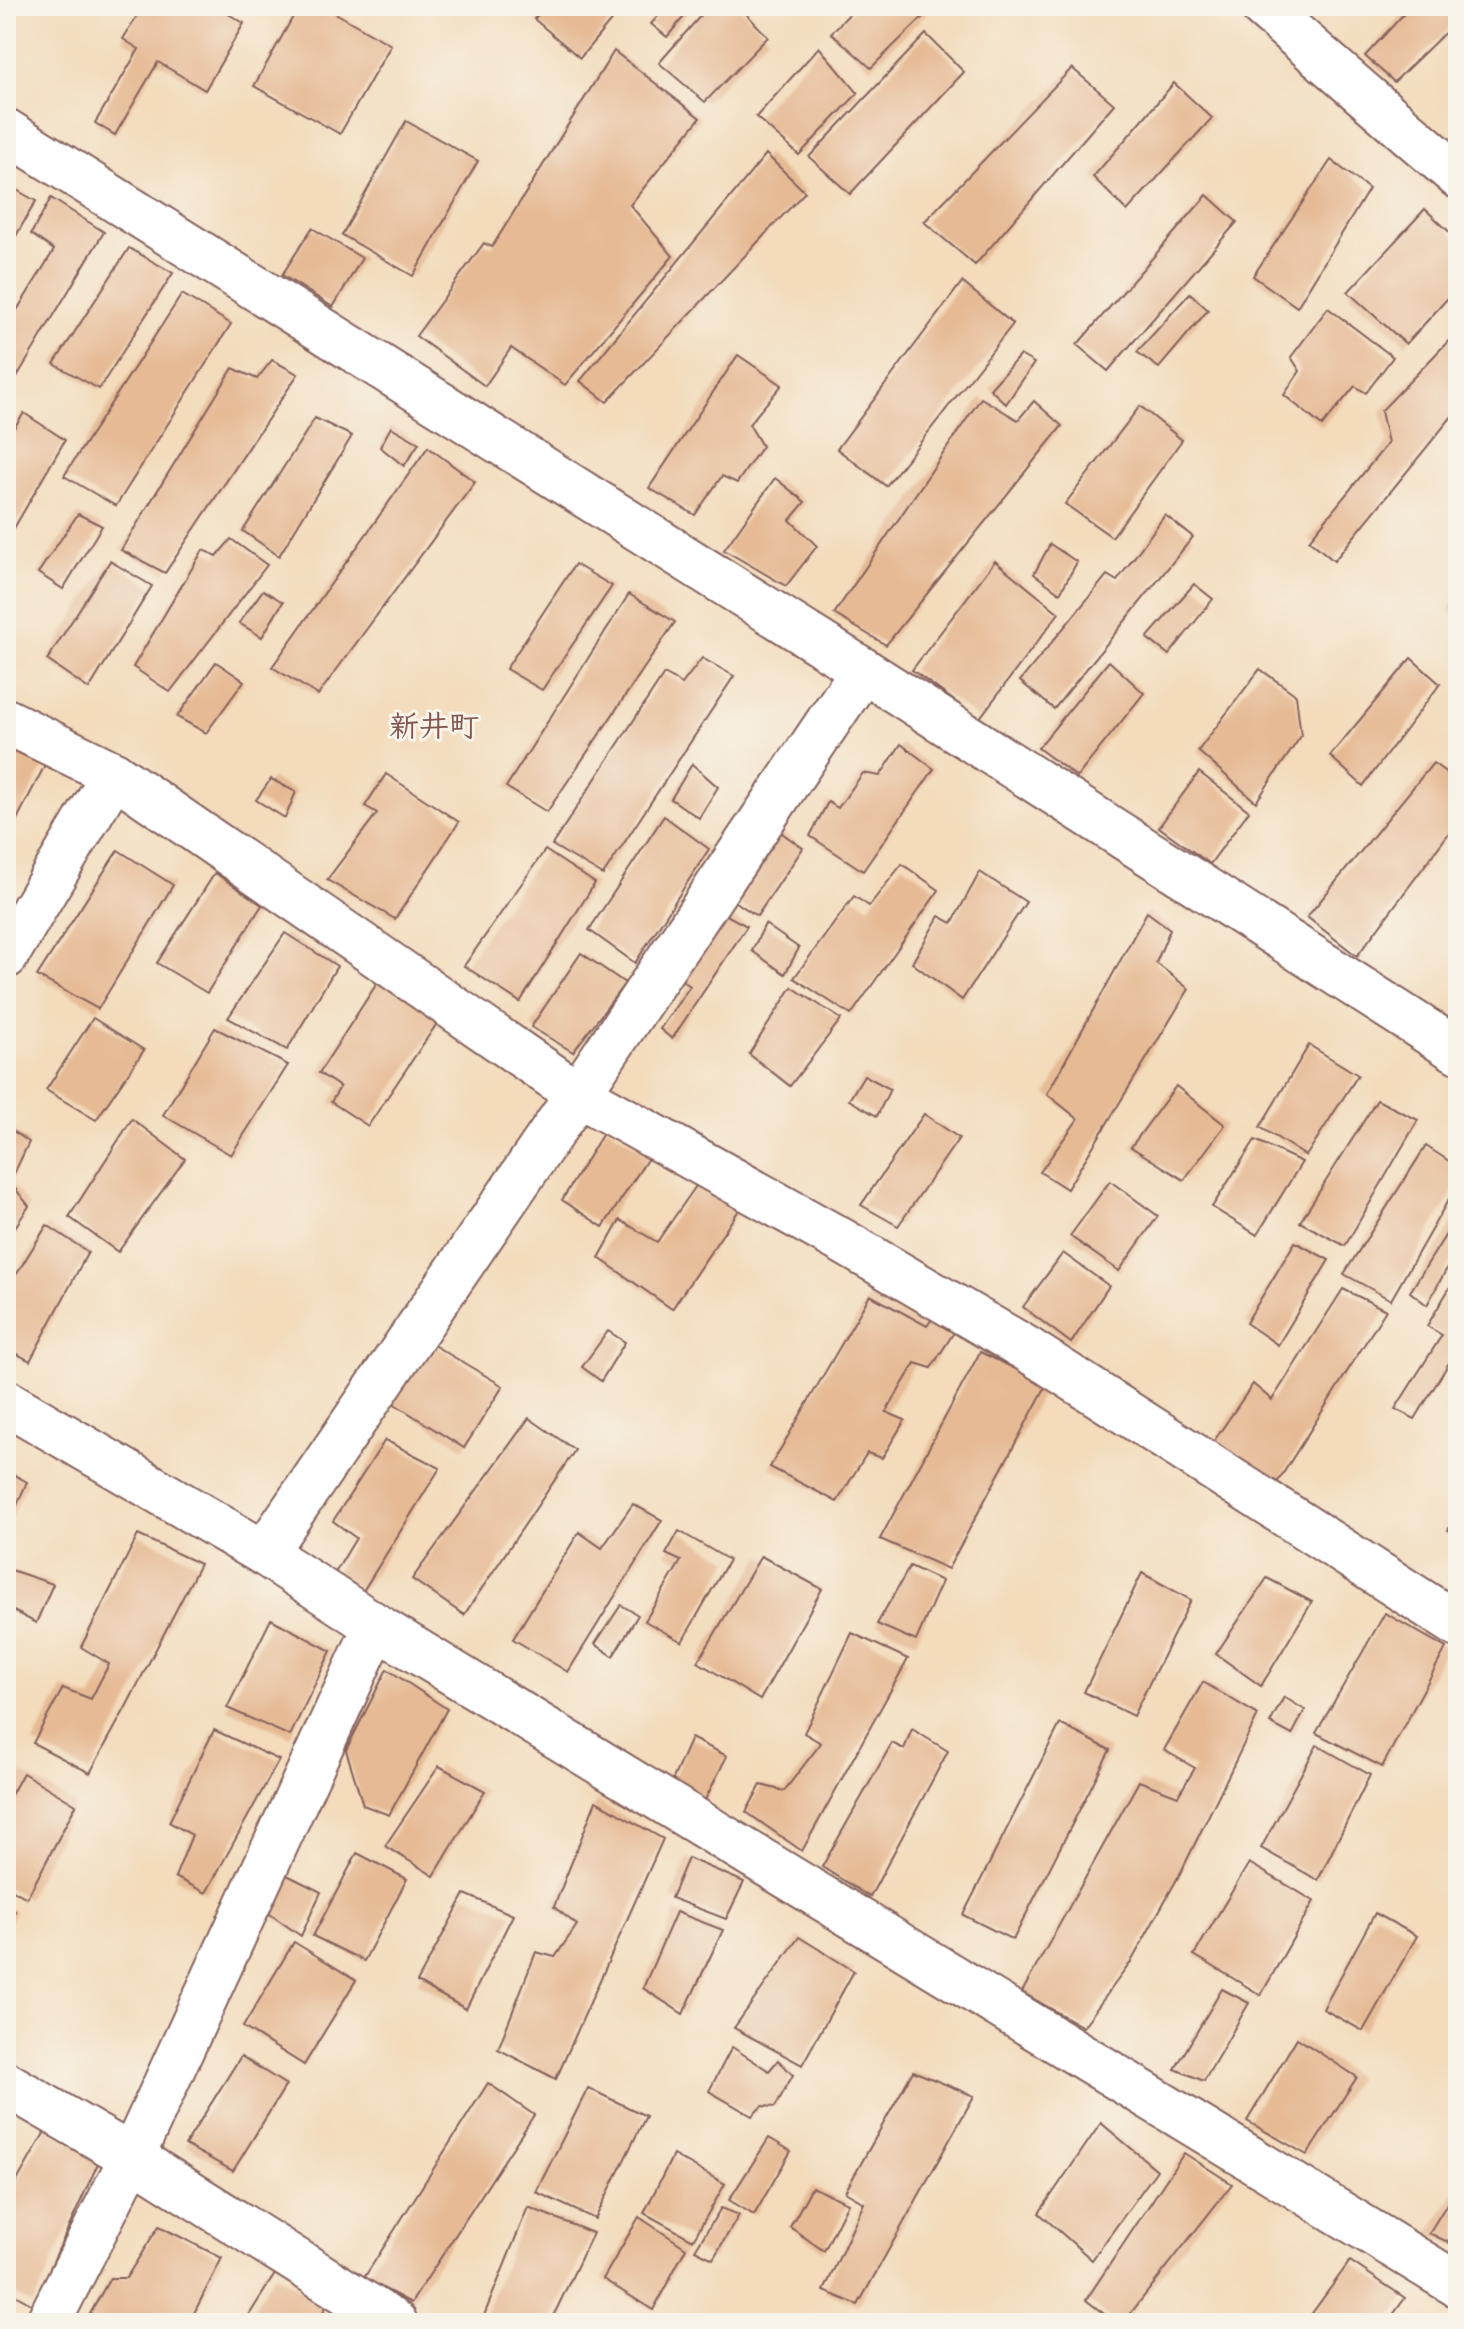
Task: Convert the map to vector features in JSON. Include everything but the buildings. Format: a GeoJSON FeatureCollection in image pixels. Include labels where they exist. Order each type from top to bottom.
{"type":"FeatureCollection","features":[{"type":"Feature","properties":{"kind":"street"},"geometry":{"type":"LineString","coordinates":[[1262,6],[1458,176]]}},
{"type":"Feature","properties":{"kind":"street"},"geometry":{"type":"LineString","coordinates":[[6,131],[863,670],[1458,1051]]}},
{"type":"Feature","properties":{"kind":"street"},"geometry":{"type":"LineString","coordinates":[[264,1553],[863,670]]}},
{"type":"Feature","properties":{"kind":"street"},"geometry":{"type":"LineString","coordinates":[[6,721],[114,774],[578,1094],[842,1241],[1027,1349],[1458,1625]]}},
{"type":"Feature","properties":{"kind":"street"},"geometry":{"type":"LineString","coordinates":[[6,956],[114,774]]}},
{"type":"Feature","properties":{"kind":"street"},"geometry":{"type":"LineString","coordinates":[[6,1402],[264,1553],[376,1626],[1458,2285]]}},
{"type":"Feature","properties":{"kind":"street"},"geometry":{"type":"LineString","coordinates":[[48,2323],[132,2157],[376,1626]]}},
{"type":"Feature","properties":{"kind":"street"},"geometry":{"type":"LineString","coordinates":[[6,2084],[132,2157],[395,2323]]}},
{"type":"Feature","properties":{"kind":"district","name":"新井町"},"geometry":{"type":"Point","coordinates":[434,726]}}]}
